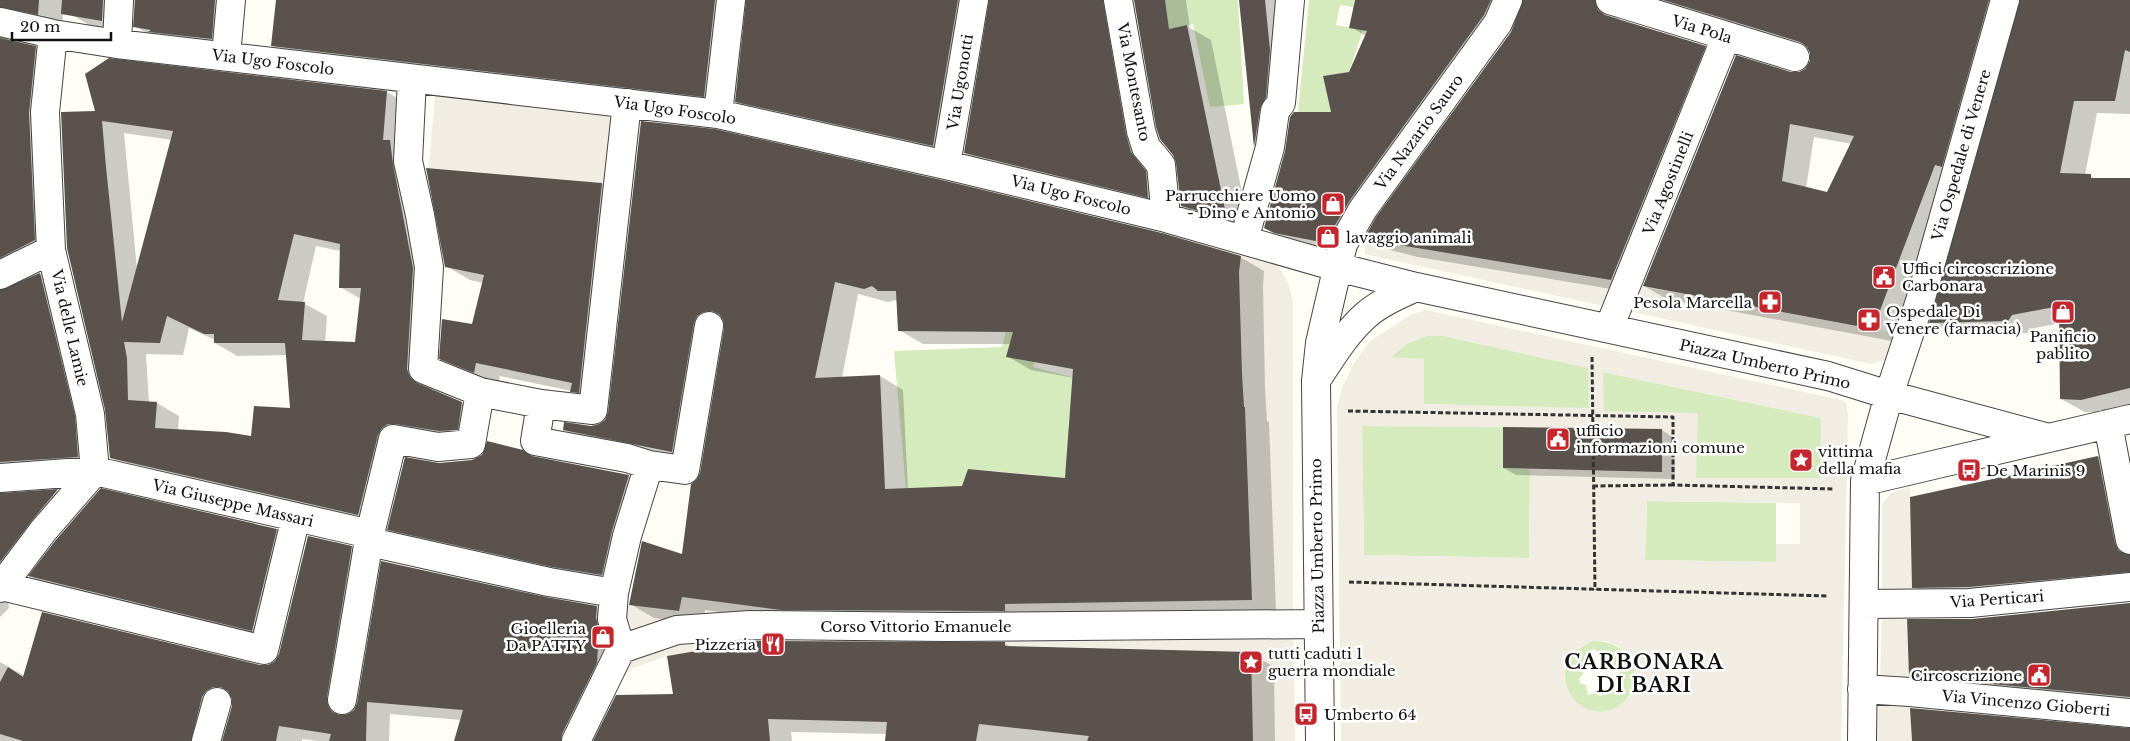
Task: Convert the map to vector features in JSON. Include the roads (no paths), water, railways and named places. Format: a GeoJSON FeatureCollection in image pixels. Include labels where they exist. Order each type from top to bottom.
{"type":"FeatureCollection","features":[{"type":"Feature","properties":{"kind":"street"},"geometry":{"type":"LineString","coordinates":[[117,44],[119,0]]}},
{"type":"Feature","properties":{"kind":"street"},"geometry":{"type":"LineString","coordinates":[[226,56],[231,0]]}},
{"type":"Feature","properties":{"kind":"street"},"geometry":{"type":"LineString","coordinates":[[718,114],[731,0]]}},
{"type":"Feature","properties":{"kind":"street","name":"Via Ugonotti"},"geometry":{"type":"LineString","coordinates":[[946,165],[974,0]]}},
{"type":"Feature","properties":{"kind":"street","name":"Via Montesanto"},"geometry":{"type":"LineString","coordinates":[[1118,0],[1141,131],[1146,147],[1161,165],[1166,218]]}},
{"type":"Feature","properties":{"kind":"street"},"geometry":{"type":"LineString","coordinates":[[1244,240],[1270,147],[1275,111],[1281,103],[1290,0]]}},
{"type":"Feature","properties":{"kind":"street","name":"Via Nazario Sauro"},"geometry":{"type":"LineString","coordinates":[[1337,267],[1343,244],[1363,209],[1498,23],[1508,0]]}},
{"type":"Feature","properties":{"kind":"street","name":"Via Pola"},"geometry":{"type":"LineString","coordinates":[[1610,0],[1795,57]]}},
{"type":"Feature","properties":{"kind":"street","name":"Via Ospedale di Venere"},"geometry":{"type":"LineString","coordinates":[[1889,396],[1921,298],[2005,0]]}},
{"type":"Feature","properties":{"kind":"street","name":"Via Ugo Foscolo"},"geometry":{"type":"LineString","coordinates":[[0,22],[54,34],[117,44],[718,114],[946,165],[1166,218],[1337,267]]}},
{"type":"Feature","properties":{"kind":"street","name":"Via delle Lamie"},"geometry":{"type":"LineString","coordinates":[[54,34],[45,112],[51,250],[90,414],[95,471]]}},
{"type":"Feature","properties":{"kind":"street","name":"Via Agostinelli"},"geometry":{"type":"LineString","coordinates":[[1609,328],[1726,37]]}},
{"type":"Feature","properties":{"kind":"street"},"geometry":{"type":"LineString","coordinates":[[412,79],[408,161],[420,215],[428,267],[423,369],[480,392],[541,404],[593,410],[627,104]]}},
{"type":"Feature","properties":{"kind":"street"},"geometry":{"type":"LineString","coordinates":[[0,275],[51,250]]}},
{"type":"Feature","properties":{"kind":"street","name":"Piazza Umberto Primo"},"geometry":{"type":"LineString","coordinates":[[1320,741],[1316,380],[1320,342],[1337,267],[1416,287],[1828,376],[1889,396],[2049,438]]}},
{"type":"Feature","properties":{"kind":"street"},"geometry":{"type":"LineString","coordinates":[[1316,380],[1341,344],[1365,316],[1391,299],[1416,287]]}},
{"type":"Feature","properties":{"kind":"street"},"geometry":{"type":"LineString","coordinates":[[541,404],[536,441],[627,458],[649,465],[685,470],[709,326]]}},
{"type":"Feature","properties":{"kind":"street"},"geometry":{"type":"LineString","coordinates":[[342,700],[370,538],[393,439],[438,447],[471,444],[480,392]]}},
{"type":"Feature","properties":{"kind":"street"},"geometry":{"type":"LineString","coordinates":[[1862,741],[1865,481],[1889,396]]}},
{"type":"Feature","properties":{"kind":"street"},"geometry":{"type":"LineString","coordinates":[[1865,481],[2119,422],[2129,530]]}},
{"type":"Feature","properties":{"kind":"street"},"geometry":{"type":"LineString","coordinates":[[576,741],[621,648],[612,619],[614,593],[627,536],[649,465]]}},
{"type":"Feature","properties":{"kind":"street"},"geometry":{"type":"LineString","coordinates":[[95,471],[43,531],[1,587],[264,650],[296,517]]}},
{"type":"Feature","properties":{"kind":"street","name":"Via Giuseppe Massari"},"geometry":{"type":"LineString","coordinates":[[0,478],[95,471],[296,517],[370,538],[549,582],[614,593]]}},
{"type":"Feature","properties":{"kind":"street","name":"Via Perticari"},"geometry":{"type":"LineString","coordinates":[[1864,604],[1970,603],[2130,587]]}},
{"type":"Feature","properties":{"kind":"street","name":"Corso Vittorio Emanuele"},"geometry":{"type":"LineString","coordinates":[[621,648],[677,630],[750,626],[947,627],[1318,624]]}},
{"type":"Feature","properties":{"kind":"street","name":"Via Vincenzo Gioberti"},"geometry":{"type":"LineString","coordinates":[[1862,689],[2130,713]]}},
{"type":"Feature","properties":{"kind":"street"},"geometry":{"type":"LineString","coordinates":[[206,741],[216,702]]}},
{"type":"Feature","properties":{"kind":"place","name":"Parrucchiere Uomo - Dino e Antonio"},"geometry":{"type":"Point","coordinates":[1333,204]}},
{"type":"Feature","properties":{"kind":"place","name":"lavaggio animali"},"geometry":{"type":"Point","coordinates":[1328,237]}},
{"type":"Feature","properties":{"kind":"place","name":"Uffici circoscrizione Carbonara"},"geometry":{"type":"Point","coordinates":[1884,277]}},
{"type":"Feature","properties":{"kind":"place","name":"Pesola Marcella"},"geometry":{"type":"Point","coordinates":[1770,302]}},
{"type":"Feature","properties":{"kind":"place","name":"Panificio pablito"},"geometry":{"type":"Point","coordinates":[2063,312]}},
{"type":"Feature","properties":{"kind":"place","name":"Ospedale Di Venere (farmacia)"},"geometry":{"type":"Point","coordinates":[1869,320]}},
{"type":"Feature","properties":{"kind":"place","name":"ufficio informazioni comune"},"geometry":{"type":"Point","coordinates":[1558,439]}},
{"type":"Feature","properties":{"kind":"place","name":"vittima della mafia"},"geometry":{"type":"Point","coordinates":[1801,460]}},
{"type":"Feature","properties":{"kind":"place","name":"De Marinis 9"},"geometry":{"type":"Point","coordinates":[1969,470]}},
{"type":"Feature","properties":{"kind":"place","name":"Gioelleria Da PATTY"},"geometry":{"type":"Point","coordinates":[603,637]}},
{"type":"Feature","properties":{"kind":"place","name":"Pizzeria"},"geometry":{"type":"Point","coordinates":[773,644]}},
{"type":"Feature","properties":{"kind":"place","name":"tutti caduti 1 guerra mondiale"},"geometry":{"type":"Point","coordinates":[1251,662]}},
{"type":"Feature","properties":{"kind":"place","name":"Circoscrizione"},"geometry":{"type":"Point","coordinates":[2039,675]}},
{"type":"Feature","properties":{"kind":"place","name":"Umberto 64"},"geometry":{"type":"Point","coordinates":[1306,714]}},
{"type":"Feature","properties":{"kind":"district","name":"CARBONARA DI BARI"},"geometry":{"type":"Point","coordinates":[1644,674]}}]}
